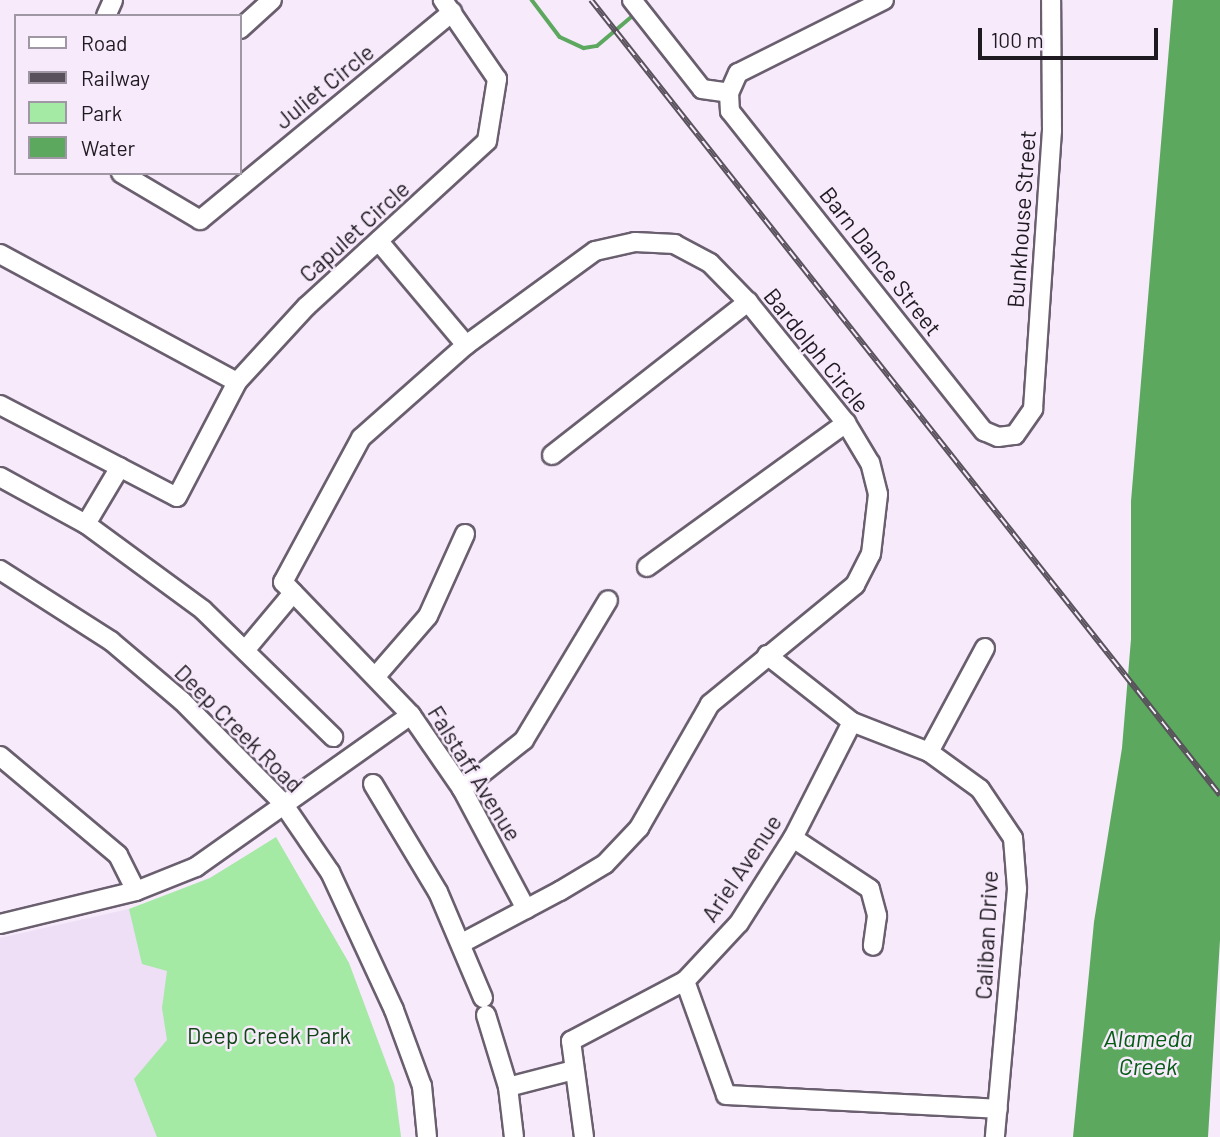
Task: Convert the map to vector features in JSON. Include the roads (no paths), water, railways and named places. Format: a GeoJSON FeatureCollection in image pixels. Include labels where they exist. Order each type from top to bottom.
{"type":"FeatureCollection","features":[{"type":"Feature","properties":{"kind":"street"},"geometry":{"type":"LineString","coordinates":[[242,27],[272,0]]}},
{"type":"Feature","properties":{"kind":"street"},"geometry":{"type":"LineString","coordinates":[[632,0],[702,89],[729,93],[738,73],[862,5],[884,0]]}},
{"type":"Feature","properties":{"kind":"street","name":"Bunkhouse Street"},"geometry":{"type":"LineString","coordinates":[[1015,435],[1033,409],[1052,131],[1051,0]]}},
{"type":"Feature","properties":{"kind":"street","name":"Juliet Circle"},"geometry":{"type":"LineString","coordinates":[[124,175],[200,220],[447,6]]}},
{"type":"Feature","properties":{"kind":"street","name":"Capulet Circle"},"geometry":{"type":"LineString","coordinates":[[120,467],[177,498],[237,382],[307,306],[381,244],[486,141],[497,79],[447,6]]}},
{"type":"Feature","properties":{"kind":"street","name":"Barn Dance Street"},"geometry":{"type":"LineString","coordinates":[[729,93],[730,111],[984,431],[1015,435]]}},
{"type":"Feature","properties":{"kind":"street","name":"Bardolph Circle"},"geometry":{"type":"LineString","coordinates":[[247,648],[288,587],[361,438],[466,345],[596,251],[635,242],[675,244],[710,263],[748,302],[846,423],[870,463],[878,494],[872,554],[855,585],[710,704],[639,828],[613,855],[526,909],[462,943]]}},
{"type":"Feature","properties":{"kind":"street"},"geometry":{"type":"LineString","coordinates":[[381,244],[466,345]]}},
{"type":"Feature","properties":{"kind":"street"},"geometry":{"type":"LineString","coordinates":[[0,254],[237,382]]}},
{"type":"Feature","properties":{"kind":"street"},"geometry":{"type":"LineString","coordinates":[[552,456],[748,302]]}},
{"type":"Feature","properties":{"kind":"street"},"geometry":{"type":"LineString","coordinates":[[0,405],[120,467],[86,524]]}},
{"type":"Feature","properties":{"kind":"street"},"geometry":{"type":"LineString","coordinates":[[647,567],[846,423]]}},
{"type":"Feature","properties":{"kind":"street"},"geometry":{"type":"LineString","coordinates":[[0,477],[86,524],[247,648],[333,737]]}},
{"type":"Feature","properties":{"kind":"street"},"geometry":{"type":"LineString","coordinates":[[376,676],[428,617],[465,534]]}},
{"type":"Feature","properties":{"kind":"street","name":"Deep Creek Road"},"geometry":{"type":"LineString","coordinates":[[0,570],[111,640],[282,802],[330,872],[394,1010],[422,1086],[427,1137]]}},
{"type":"Feature","properties":{"kind":"street","name":"Falstaff Avenue"},"geometry":{"type":"LineString","coordinates":[[288,587],[411,715],[462,789],[526,909]]}},
{"type":"Feature","properties":{"kind":"street"},"geometry":{"type":"LineString","coordinates":[[462,789],[524,740],[607,600]]}},
{"type":"Feature","properties":{"kind":"street"},"geometry":{"type":"LineString","coordinates":[[929,752],[985,648]]}},
{"type":"Feature","properties":{"kind":"street","name":"Caliban Drive"},"geometry":{"type":"LineString","coordinates":[[767,655],[852,722],[929,752],[980,789],[1013,838],[1017,889],[995,1137]]}},
{"type":"Feature","properties":{"kind":"street"},"geometry":{"type":"LineString","coordinates":[[0,925],[136,891],[196,867],[282,802],[411,715]]}},
{"type":"Feature","properties":{"kind":"street","name":"Ariel Avenue"},"geometry":{"type":"LineString","coordinates":[[584,1137],[570,1071],[570,1041],[685,981],[739,923],[793,838],[852,722]]}},
{"type":"Feature","properties":{"kind":"street"},"geometry":{"type":"LineString","coordinates":[[0,756],[118,855],[136,891]]}},
{"type":"Feature","properties":{"kind":"street"},"geometry":{"type":"LineString","coordinates":[[373,784],[462,943],[508,1087],[514,1137]]}},
{"type":"Feature","properties":{"kind":"street"},"geometry":{"type":"LineString","coordinates":[[793,838],[870,889],[877,916],[873,946]]}},
{"type":"Feature","properties":{"kind":"street"},"geometry":{"type":"LineString","coordinates":[[685,981],[726,1095],[998,1109]]}},
{"type":"Feature","properties":{"kind":"street"},"geometry":{"type":"LineString","coordinates":[[508,1087],[570,1071]]}},
{"type":"Feature","properties":{"kind":"water","name":"Alameda Creek"},"geometry":{"type":"Polygon","coordinates":[[[1173,0],[1220,0],[1220,940],[1208,1137],[1073,1137],[1094,922],[1122,748],[1131,639],[1131,501],[1173,0]]]}},
{"type":"Feature","properties":{"kind":"waterway"},"geometry":{"type":"LineString","coordinates":[[532,0],[560,37],[584,48],[597,46],[636,13]]}},
{"type":"Feature","properties":{"kind":"railway"},"geometry":{"type":"LineString","coordinates":[[591,0],[1220,795]]}},
{"type":"Feature","properties":{"kind":"park label","name":"Deep Creek Park"},"geometry":{"type":"Point","coordinates":[269,1035]}}]}
